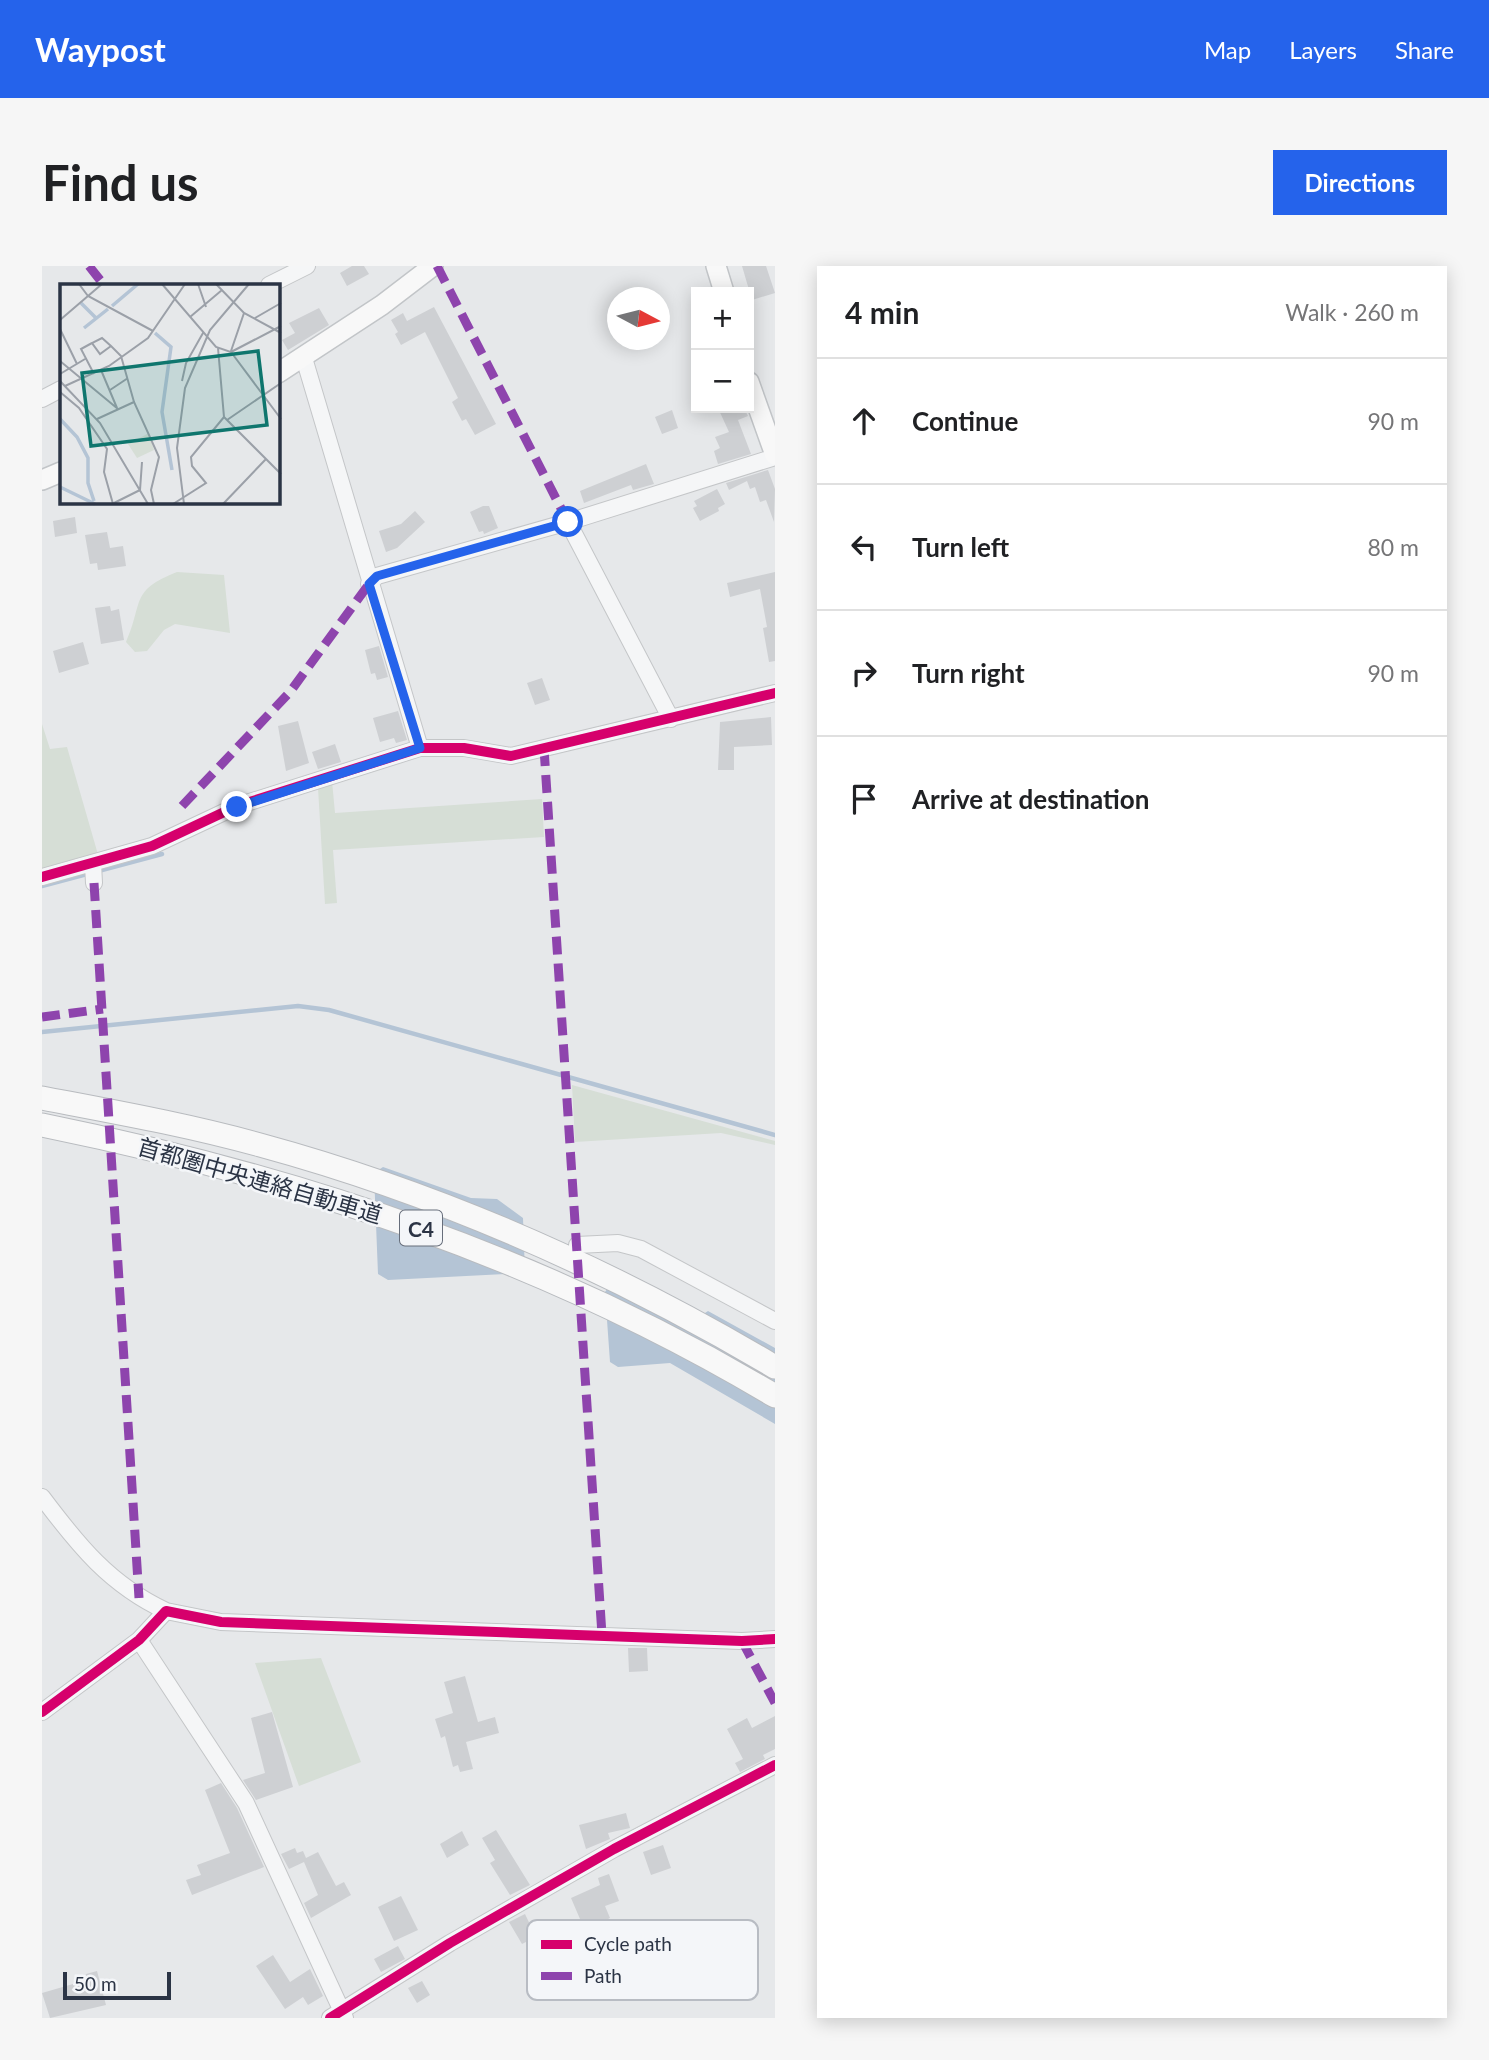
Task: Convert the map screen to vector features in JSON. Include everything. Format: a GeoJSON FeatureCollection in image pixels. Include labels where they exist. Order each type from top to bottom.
{"type":"FeatureCollection","features":[{"type":"Feature","properties":{"kind":"highway","name":"首都圏中央連絡自動車道"},"geometry":{"type":"LineString","coordinates":[[42,1098],[260,1145],[393,1188],[509,1233],[632,1288],[775,1367]]}},
{"type":"Feature","properties":{"kind":"highway","name":"首都圏中央連絡自動車道"},"geometry":{"type":"LineString","coordinates":[[42,1125],[241,1170],[383,1213],[500,1258],[621,1313],[727,1367],[775,1396]]}},
{"type":"Feature","properties":{"kind":"main road"},"geometry":{"type":"LineString","coordinates":[[280,372],[304,358],[433,266]]}},
{"type":"Feature","properties":{"kind":"main road"},"geometry":{"type":"LineString","coordinates":[[716,266],[722,287]]}},
{"type":"Feature","properties":{"kind":"main road"},"geometry":{"type":"LineString","coordinates":[[754,396],[775,456]]}},
{"type":"Feature","properties":{"kind":"main road"},"geometry":{"type":"LineString","coordinates":[[42,480],[60,472]]}},
{"type":"Feature","properties":{"kind":"street"},"geometry":{"type":"LineString","coordinates":[[271,284],[307,266]]}},
{"type":"Feature","properties":{"kind":"street"},"geometry":{"type":"LineString","coordinates":[[304,358],[369,584],[420,748]]}},
{"type":"Feature","properties":{"kind":"street"},"geometry":{"type":"LineString","coordinates":[[42,399],[60,390]]}},
{"type":"Feature","properties":{"kind":"street"},"geometry":{"type":"LineString","coordinates":[[369,584],[377,576],[568,522],[775,456]]}},
{"type":"Feature","properties":{"kind":"street"},"geometry":{"type":"LineString","coordinates":[[568,522],[671,719]]}},
{"type":"Feature","properties":{"kind":"street"},"geometry":{"type":"LineString","coordinates":[[42,877],[152,846],[237,807],[420,748],[464,748],[511,756],[775,694]]}},
{"type":"Feature","properties":{"kind":"street"},"geometry":{"type":"LineString","coordinates":[[93,864],[94,883]]}},
{"type":"Feature","properties":{"kind":"street"},"geometry":{"type":"LineString","coordinates":[[577,1245],[618,1243],[641,1249],[775,1321]]}},
{"type":"Feature","properties":{"kind":"street"},"geometry":{"type":"LineString","coordinates":[[42,1497],[83,1552],[108,1576],[139,1598],[166,1611],[221,1622],[742,1641],[775,1639]]}},
{"type":"Feature","properties":{"kind":"street"},"geometry":{"type":"LineString","coordinates":[[42,1712],[139,1640],[166,1611]]}},
{"type":"Feature","properties":{"kind":"street"},"geometry":{"type":"LineString","coordinates":[[139,1640],[246,1803],[339,2016],[450,1942],[603,1856],[775,1765]]}},
{"type":"Feature","properties":{"kind":"shaded area"},"geometry":{"type":"Polygon","coordinates":[[[177,572],[224,575],[230,633],[175,624],[164,630],[147,651],[135,652],[126,642],[140,599],[151,585],[177,572]]]}},
{"type":"Feature","properties":{"kind":"shaded area"},"geometry":{"type":"Polygon","coordinates":[[[42,724],[50,749],[67,747],[99,858],[42,872],[42,724]]]}},
{"type":"Feature","properties":{"kind":"shaded area"},"geometry":{"type":"Polygon","coordinates":[[[332,781],[335,813],[542,799],[544,837],[333,850],[337,903],[325,904],[318,788],[332,781]]]}},
{"type":"Feature","properties":{"kind":"shaded area"},"geometry":{"type":"Polygon","coordinates":[[[572,1085],[775,1141],[775,1145],[721,1133],[575,1142],[572,1085]]]}},
{"type":"Feature","properties":{"kind":"shaded area"},"geometry":{"type":"Polygon","coordinates":[[[321,1658],[361,1762],[299,1786],[255,1663],[321,1658]]]}},
{"type":"Feature","properties":{"kind":"water"},"geometry":{"type":"Polygon","coordinates":[[[383,1167],[471,1198],[497,1199],[523,1218],[525,1273],[388,1280],[378,1274],[374,1173],[383,1167]]]}},
{"type":"Feature","properties":{"kind":"water"},"geometry":{"type":"Polygon","coordinates":[[[610,1285],[699,1317],[708,1311],[775,1348],[775,1424],[670,1363],[618,1367],[610,1362],[605,1292],[610,1285]]]}},
{"type":"Feature","properties":{"kind":"building"},"geometry":{"type":"Polygon","coordinates":[[[352,266],[364,266],[369,274],[347,286],[340,273],[352,266]]]}},
{"type":"Feature","properties":{"kind":"building"},"geometry":{"type":"Polygon","coordinates":[[[742,266],[766,266],[775,293],[754,299],[754,287],[748,287],[742,266]]]}},
{"type":"Feature","properties":{"kind":"building"},"geometry":{"type":"Polygon","coordinates":[[[434,307],[496,424],[475,435],[466,419],[462,421],[452,402],[458,398],[425,332],[401,345],[395,334],[398,332],[391,320],[403,313],[407,321],[434,307]]]}},
{"type":"Feature","properties":{"kind":"building"},"geometry":{"type":"Polygon","coordinates":[[[319,308],[329,325],[288,350],[282,340],[295,333],[289,323],[319,308]]]}},
{"type":"Feature","properties":{"kind":"building"},"geometry":{"type":"Polygon","coordinates":[[[672,410],[678,428],[662,434],[655,417],[672,410]]]}},
{"type":"Feature","properties":{"kind":"building"},"geometry":{"type":"Polygon","coordinates":[[[720,413],[746,413],[748,416],[738,420],[751,454],[718,464],[714,451],[720,448],[715,437],[729,432],[720,413]]]}},
{"type":"Feature","properties":{"kind":"building"},"geometry":{"type":"Polygon","coordinates":[[[646,464],[654,484],[633,490],[631,485],[584,503],[580,491],[646,464]]]}},
{"type":"Feature","properties":{"kind":"building"},"geometry":{"type":"Polygon","coordinates":[[[768,470],[775,489],[774,522],[766,500],[760,502],[755,487],[750,489],[747,481],[729,490],[726,483],[768,470]]]}},
{"type":"Feature","properties":{"kind":"building"},"geometry":{"type":"Polygon","coordinates":[[[717,489],[725,504],[718,508],[719,511],[700,521],[693,508],[697,506],[694,501],[717,489]]]}},
{"type":"Feature","properties":{"kind":"building"},"geometry":{"type":"Polygon","coordinates":[[[489,506],[498,528],[484,534],[483,531],[479,532],[470,512],[489,506]]]}},
{"type":"Feature","properties":{"kind":"building"},"geometry":{"type":"Polygon","coordinates":[[[415,511],[425,522],[397,548],[386,552],[379,531],[401,524],[415,511]]]}},
{"type":"Feature","properties":{"kind":"building"},"geometry":{"type":"Polygon","coordinates":[[[75,517],[77,533],[55,537],[53,521],[75,517]]]}},
{"type":"Feature","properties":{"kind":"building"},"geometry":{"type":"Polygon","coordinates":[[[107,532],[110,548],[123,546],[126,566],[98,570],[97,563],[90,564],[85,535],[107,532]]]}},
{"type":"Feature","properties":{"kind":"building"},"geometry":{"type":"Polygon","coordinates":[[[775,572],[775,661],[769,662],[763,628],[767,627],[760,589],[730,597],[727,583],[775,572]]]}},
{"type":"Feature","properties":{"kind":"building"},"geometry":{"type":"Polygon","coordinates":[[[110,606],[111,611],[119,609],[124,640],[101,644],[95,608],[110,606]]]}},
{"type":"Feature","properties":{"kind":"building"},"geometry":{"type":"Polygon","coordinates":[[[83,642],[89,664],[59,673],[53,651],[83,642]]]}},
{"type":"Feature","properties":{"kind":"building"},"geometry":{"type":"Polygon","coordinates":[[[379,646],[388,677],[377,680],[375,673],[371,674],[365,650],[379,646]]]}},
{"type":"Feature","properties":{"kind":"building"},"geometry":{"type":"Polygon","coordinates":[[[542,678],[550,700],[535,705],[527,683],[542,678]]]}},
{"type":"Feature","properties":{"kind":"building"},"geometry":{"type":"Polygon","coordinates":[[[398,711],[407,740],[396,743],[394,738],[380,742],[373,718],[398,711]]]}},
{"type":"Feature","properties":{"kind":"building"},"geometry":{"type":"Polygon","coordinates":[[[771,717],[772,745],[734,747],[734,770],[718,770],[720,722],[771,717]]]}},
{"type":"Feature","properties":{"kind":"building"},"geometry":{"type":"Polygon","coordinates":[[[298,721],[309,763],[286,771],[278,726],[298,721]]]}},
{"type":"Feature","properties":{"kind":"building"},"geometry":{"type":"Polygon","coordinates":[[[335,744],[341,762],[318,769],[312,752],[335,744]]]}},
{"type":"Feature","properties":{"kind":"building"},"geometry":{"type":"Polygon","coordinates":[[[628,1648],[647,1648],[648,1671],[629,1672],[628,1648]]]}},
{"type":"Feature","properties":{"kind":"building"},"geometry":{"type":"Polygon","coordinates":[[[465,1676],[478,1722],[495,1717],[499,1733],[466,1742],[473,1769],[460,1772],[458,1765],[453,1767],[445,1736],[441,1738],[435,1719],[453,1713],[444,1682],[465,1676]]]}},
{"type":"Feature","properties":{"kind":"building"},"geometry":{"type":"Polygon","coordinates":[[[272,1712],[293,1787],[256,1800],[243,1780],[265,1773],[251,1718],[272,1712]]]}},
{"type":"Feature","properties":{"kind":"building"},"geometry":{"type":"Polygon","coordinates":[[[775,1716],[775,1749],[763,1755],[765,1759],[740,1772],[735,1763],[743,1759],[727,1729],[747,1718],[752,1728],[775,1716]]]}},
{"type":"Feature","properties":{"kind":"building"},"geometry":{"type":"Polygon","coordinates":[[[221,1783],[237,1808],[264,1867],[192,1895],[186,1880],[201,1875],[197,1865],[230,1853],[205,1790],[221,1783]]]}},
{"type":"Feature","properties":{"kind":"building"},"geometry":{"type":"Polygon","coordinates":[[[626,1813],[630,1828],[608,1833],[610,1839],[586,1849],[579,1825],[626,1813]]]}},
{"type":"Feature","properties":{"kind":"building"},"geometry":{"type":"Polygon","coordinates":[[[496,1830],[530,1885],[510,1895],[490,1863],[495,1860],[482,1838],[496,1830]]]}},
{"type":"Feature","properties":{"kind":"building"},"geometry":{"type":"Polygon","coordinates":[[[462,1831],[469,1845],[447,1858],[440,1844],[462,1831]]]}},
{"type":"Feature","properties":{"kind":"building"},"geometry":{"type":"Polygon","coordinates":[[[663,1845],[671,1868],[651,1875],[643,1852],[663,1845]]]}},
{"type":"Feature","properties":{"kind":"building"},"geometry":{"type":"Polygon","coordinates":[[[295,1848],[297,1853],[303,1851],[306,1858],[318,1852],[336,1886],[344,1882],[351,1895],[311,1918],[304,1903],[318,1895],[304,1862],[289,1869],[281,1854],[295,1848]]]}},
{"type":"Feature","properties":{"kind":"building"},"geometry":{"type":"Polygon","coordinates":[[[609,1874],[619,1901],[605,1906],[610,1918],[606,1920],[578,1920],[580,1919],[571,1898],[600,1885],[598,1878],[609,1874]]]}},
{"type":"Feature","properties":{"kind":"building"},"geometry":{"type":"Polygon","coordinates":[[[401,1896],[418,1930],[394,1941],[378,1907],[401,1896]]]}},
{"type":"Feature","properties":{"kind":"building"},"geometry":{"type":"Polygon","coordinates":[[[525,1914],[528,1920],[527,1942],[522,1944],[509,1922],[525,1914]]]}},
{"type":"Feature","properties":{"kind":"building"},"geometry":{"type":"Polygon","coordinates":[[[398,1946],[405,1959],[381,1972],[374,1959],[398,1946]]]}},
{"type":"Feature","properties":{"kind":"building"},"geometry":{"type":"Polygon","coordinates":[[[273,1955],[290,1982],[310,1969],[323,1996],[308,2005],[303,1997],[285,2009],[256,1966],[273,1955]]]}},
{"type":"Feature","properties":{"kind":"building"},"geometry":{"type":"Polygon","coordinates":[[[97,1971],[106,2005],[50,2018],[42,1993],[73,1984],[75,1977],[97,1971]]]}},
{"type":"Feature","properties":{"kind":"building"},"geometry":{"type":"Polygon","coordinates":[[[422,1981],[430,1995],[417,2003],[408,1988],[422,1981]]]}},
{"type":"Feature","properties":{"kind":"waterway"},"geometry":{"type":"LineString","coordinates":[[42,886],[162,854]]}},
{"type":"Feature","properties":{"kind":"waterway"},"geometry":{"type":"LineString","coordinates":[[42,1032],[298,1006],[329,1010],[775,1135]]}},
{"type":"Feature","properties":{"kind":"marked path"},"geometry":{"type":"LineString","coordinates":[[89,266],[103,284]]}},
{"type":"Feature","properties":{"kind":"marked path"},"geometry":{"type":"LineString","coordinates":[[437,266],[568,522]]}},
{"type":"Feature","properties":{"kind":"marked path"},"geometry":{"type":"LineString","coordinates":[[182,806],[290,692],[369,584]]}},
{"type":"Feature","properties":{"kind":"marked path"},"geometry":{"type":"LineString","coordinates":[[544,748],[602,1635]]}},
{"type":"Feature","properties":{"kind":"marked path"},"geometry":{"type":"LineString","coordinates":[[94,883],[139,1598]]}},
{"type":"Feature","properties":{"kind":"marked path"},"geometry":{"type":"LineString","coordinates":[[42,1017],[103,1009]]}},
{"type":"Feature","properties":{"kind":"marked path"},"geometry":{"type":"LineString","coordinates":[[742,1641],[775,1703]]}},
{"type":"Feature","properties":{"kind":"cycle path"},"geometry":{"type":"LineString","coordinates":[[42,877],[152,846],[237,806],[420,748],[464,748],[511,756],[775,693]]}},
{"type":"Feature","properties":{"kind":"cycle path"},"geometry":{"type":"LineString","coordinates":[[42,1712],[139,1640],[166,1611],[221,1622],[742,1641],[775,1639]]}},
{"type":"Feature","properties":{"kind":"cycle path"},"geometry":{"type":"LineString","coordinates":[[330,2018],[450,1943],[614,1849],[775,1765]]}},
{"type":"Feature","properties":{"kind":"route"},"geometry":{"type":"LineString","coordinates":[[237,807],[420,748],[369,584],[377,576],[568,522]]}}]}
